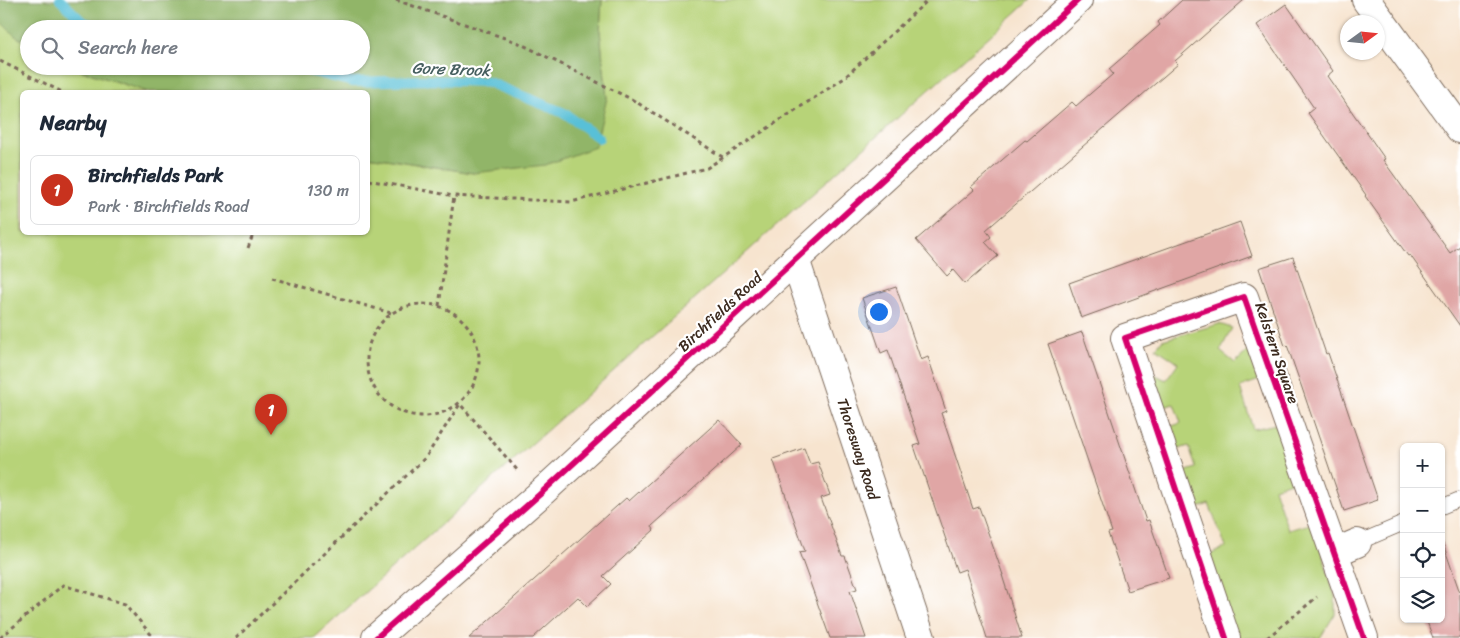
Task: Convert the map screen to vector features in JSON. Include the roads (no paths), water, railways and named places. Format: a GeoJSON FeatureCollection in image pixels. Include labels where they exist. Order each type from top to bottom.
{"type":"FeatureCollection","features":[{"type":"Feature","properties":{"kind":"main road","name":"Birchfields Road"},"geometry":{"type":"LineString","coordinates":[[376,638],[539,495],[1078,0]]}},
{"type":"Feature","properties":{"kind":"main road"},"geometry":{"type":"LineString","coordinates":[[1366,0],[1460,129]]}},
{"type":"Feature","properties":{"kind":"main road","name":"Thoresway Road"},"geometry":{"type":"LineString","coordinates":[[795,259],[921,638]]}},
{"type":"Feature","properties":{"kind":"main road","name":"Kelstern Square"},"geometry":{"type":"LineString","coordinates":[[1226,638],[1125,338],[1244,297],[1345,557],[1364,638]]}},
{"type":"Feature","properties":{"kind":"lane"},"geometry":{"type":"LineString","coordinates":[[1445,505],[1460,498]]}},
{"type":"Feature","properties":{"kind":"lane"},"geometry":{"type":"LineString","coordinates":[[1345,557],[1400,525]]}},
{"type":"Feature","properties":{"kind":"waterway","name":"Gore Brook"},"geometry":{"type":"LineString","coordinates":[[60,0],[81,20]]}},
{"type":"Feature","properties":{"kind":"waterway","name":"Gore Brook"},"geometry":{"type":"LineString","coordinates":[[325,75],[353,82],[426,80],[488,82],[564,113],[599,138]]}},
{"type":"Feature","properties":{"kind":"place","name":"Birchfields Park"},"geometry":{"type":"Point","coordinates":[271,435]}}]}
